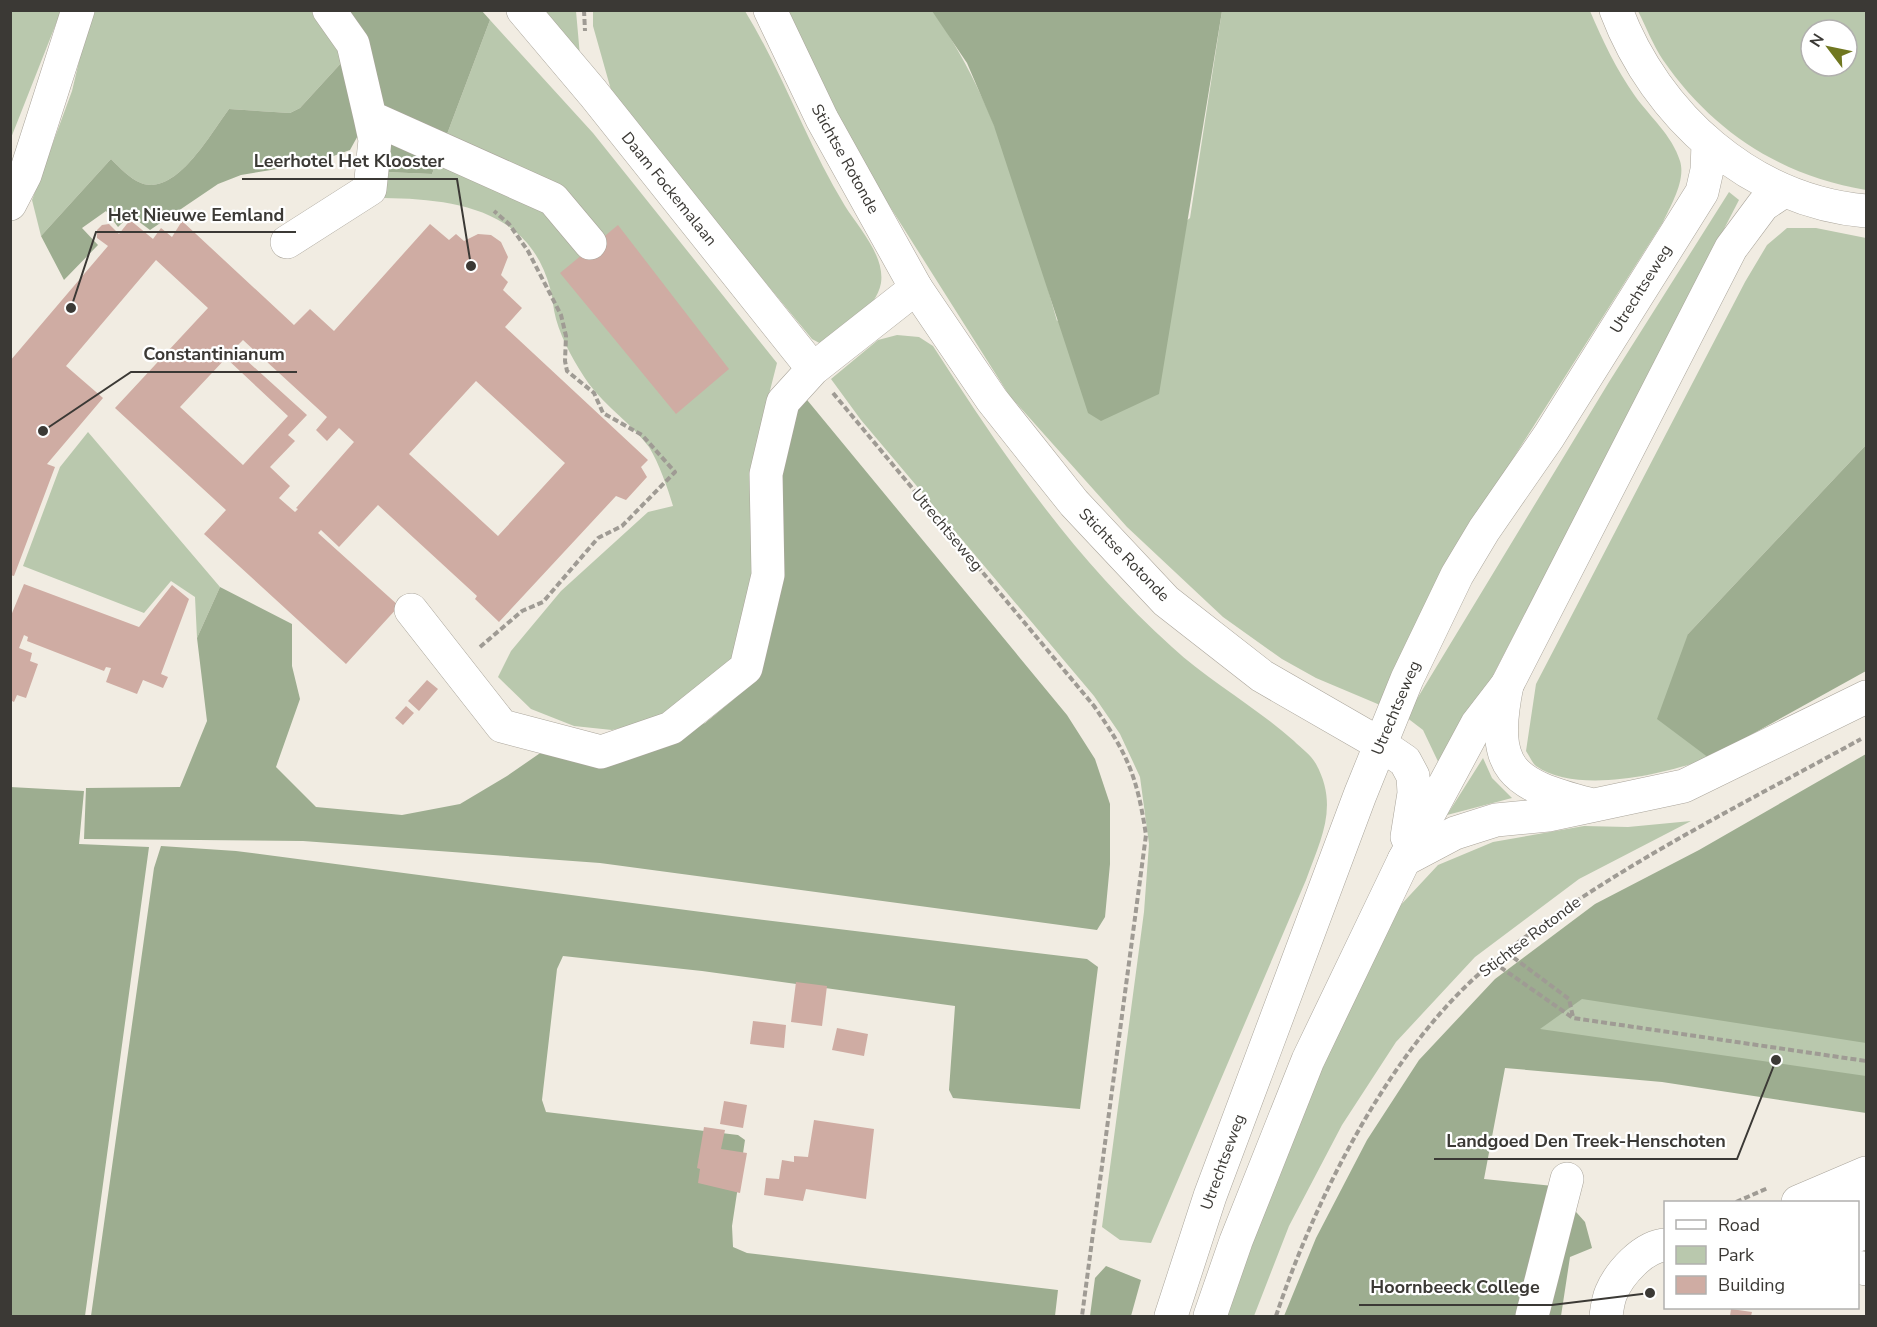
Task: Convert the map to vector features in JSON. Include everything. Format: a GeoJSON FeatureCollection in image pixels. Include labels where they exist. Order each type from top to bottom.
{"type":"FeatureCollection","features":[{"type":"Feature","properties":{"kind":"main road"},"geometry":{"type":"LineString","coordinates":[[10,204],[25,175],[78,10]]}},
{"type":"Feature","properties":{"kind":"main road"},"geometry":{"type":"LineString","coordinates":[[287,242],[370,189],[375,140],[370,117],[353,44],[329,10]]}},
{"type":"Feature","properties":{"kind":"main road","name":"Daam Fockemalaan"},"geometry":{"type":"LineString","coordinates":[[523,10],[593,93],[813,369]]}},
{"type":"Feature","properties":{"kind":"main road","name":"Stichtse Rotonde"},"geometry":{"type":"LineString","coordinates":[[770,10],[822,119],[916,288],[992,400],[1074,504],[1166,601],[1262,676],[1380,744],[1405,761],[1413,776],[1414,793],[1404,860]]}},
{"type":"Feature","properties":{"kind":"main road"},"geometry":{"type":"LineString","coordinates":[[1616,10],[1629,45],[1663,99],[1707,144],[1744,170],[1784,191],[1845,209],[1866,211]]}},
{"type":"Feature","properties":{"kind":"main road"},"geometry":{"type":"LineString","coordinates":[[370,117],[553,199],[590,243]]}},
{"type":"Feature","properties":{"kind":"main road","name":"Utrechtseweg"},"geometry":{"type":"LineString","coordinates":[[1171,1317],[1210,1196],[1380,744],[1407,679],[1457,575],[1504,498],[1549,436],[1702,192],[1707,170],[1707,144]]}},
{"type":"Feature","properties":{"kind":"main road"},"geometry":{"type":"LineString","coordinates":[[1210,1317],[1236,1241],[1308,1060],[1404,860],[1477,724],[1507,685],[1731,248],[1763,205],[1784,191]]}},
{"type":"Feature","properties":{"kind":"main road"},"geometry":{"type":"LineString","coordinates":[[411,610],[502,726],[601,752],[671,728],[746,668],[768,576],[766,474],[783,402],[813,369],[916,288]]}},
{"type":"Feature","properties":{"kind":"main road"},"geometry":{"type":"LineString","coordinates":[[1507,685],[1500,716],[1501,745],[1507,762],[1522,780],[1552,795],[1594,805]]}},
{"type":"Feature","properties":{"kind":"main road"},"geometry":{"type":"LineString","coordinates":[[1404,860],[1455,833],[1496,820],[1548,815],[1684,786],[1866,697]]}},
{"type":"Feature","properties":{"kind":"main road"},"geometry":{"type":"LineString","coordinates":[[1803,1201],[1866,1173]]}},
{"type":"Feature","properties":{"kind":"main road"},"geometry":{"type":"LineString","coordinates":[[1532,1317],[1567,1179]]}},
{"type":"Feature","properties":{"kind":"main road"},"geometry":{"type":"LineString","coordinates":[[1606,1317],[1611,1293],[1631,1265],[1642,1255],[1664,1245]]}},
{"type":"Feature","properties":{"kind":"path"},"geometry":{"type":"LineString","coordinates":[[454,665],[522,611],[543,602],[597,538],[622,526],[675,472],[642,435],[603,413],[594,393],[567,371],[566,336],[557,306],[528,251],[509,224],[492,209]]}},
{"type":"Feature","properties":{"kind":"path","name":"Utrechtseweg"},"geometry":{"type":"LineString","coordinates":[[813,369],[1094,706],[1122,746],[1138,786],[1146,835],[1082,1317]]}},
{"type":"Feature","properties":{"kind":"path","name":"Stichtse Rotonde"},"geometry":{"type":"LineString","coordinates":[[1276,1317],[1287,1282],[1332,1178],[1390,1080],[1442,1011],[1493,962],[1585,895],[1866,736]]}},
{"type":"Feature","properties":{"kind":"path"},"geometry":{"type":"LineString","coordinates":[[1506,952],[1569,999],[1573,1018]]}},
{"type":"Feature","properties":{"kind":"path"},"geometry":{"type":"LineString","coordinates":[[1493,962],[1573,1018],[1866,1061]]}},
{"type":"Feature","properties":{"kind":"green space"},"geometry":{"type":"Polygon","coordinates":[[[317,10],[343,61],[300,108],[290,113],[229,109],[191,160],[167,181],[154,185],[137,181],[111,159],[41,236],[32,200],[72,91],[91,11],[317,10]]]}},
{"type":"Feature","properties":{"kind":"green space"},"geometry":{"type":"Polygon","coordinates":[[[932,10],[955,45],[992,120],[1008,160],[1034,240],[1057,321],[1190,218],[1222,11],[1590,11],[1622,76],[1672,143],[1680,161],[1679,184],[1663,222],[1514,457],[1441,579],[1380,705],[1316,678],[1282,659],[1223,617],[1127,527],[1009,395],[863,164],[787,11],[932,10]]]}},
{"type":"Feature","properties":{"kind":"green space"},"geometry":{"type":"Polygon","coordinates":[[[11,11],[61,11],[11,138],[11,11]]]}},
{"type":"Feature","properties":{"kind":"green space"},"geometry":{"type":"Polygon","coordinates":[[[348,11],[482,11],[490,20],[432,174],[386,172],[348,11]]]}},
{"type":"Feature","properties":{"kind":"green space"},"geometry":{"type":"Polygon","coordinates":[[[540,11],[576,11],[580,56],[540,11]]]}},
{"type":"Feature","properties":{"kind":"green space"},"geometry":{"type":"Polygon","coordinates":[[[593,11],[745,11],[831,182],[870,243],[879,263],[881,283],[878,293],[858,318],[823,345],[812,339],[613,97],[593,26],[593,11]]]}},
{"type":"Feature","properties":{"kind":"green space"},"geometry":{"type":"Polygon","coordinates":[[[932,11],[1222,11],[1159,394],[1101,421],[1088,413],[994,126],[967,63],[932,11]]]}},
{"type":"Feature","properties":{"kind":"green space"},"geometry":{"type":"Polygon","coordinates":[[[1638,11],[1866,11],[1866,190],[1805,174],[1777,161],[1726,129],[1682,85],[1653,42],[1638,11]]]}},
{"type":"Feature","properties":{"kind":"green space"},"geometry":{"type":"Polygon","coordinates":[[[490,20],[593,133],[777,363],[765,410],[762,539],[742,642],[724,674],[656,719],[612,730],[574,726],[531,709],[498,677],[511,651],[561,591],[648,512],[673,506],[660,468],[649,447],[589,384],[574,361],[559,327],[550,288],[540,261],[525,241],[507,225],[462,206],[437,201],[384,198],[386,172],[432,174],[490,20]]]}},
{"type":"Feature","properties":{"kind":"green space"},"geometry":{"type":"Polygon","coordinates":[[[343,61],[361,130],[350,150],[314,163],[241,175],[218,184],[150,230],[130,215],[118,227],[106,211],[82,228],[98,245],[64,280],[41,236],[111,159],[129,176],[141,183],[154,185],[167,181],[191,160],[229,109],[290,113],[300,108],[343,61]]]}},
{"type":"Feature","properties":{"kind":"green space"},"geometry":{"type":"Polygon","coordinates":[[[1729,192],[1739,200],[1443,772],[1423,730],[1406,717],[1609,382],[1729,192]]]}},
{"type":"Feature","properties":{"kind":"green space"},"geometry":{"type":"Polygon","coordinates":[[[1787,228],[1816,228],[1866,238],[1866,445],[1688,634],[1709,758],[1669,770],[1622,779],[1575,779],[1554,775],[1536,766],[1526,751],[1536,684],[1745,282],[1767,245],[1787,228]]]}},
{"type":"Feature","properties":{"kind":"green space"},"geometry":{"type":"Polygon","coordinates":[[[897,335],[919,337],[933,346],[986,427],[1042,505],[1104,579],[1137,614],[1187,660],[1294,741],[1314,761],[1323,779],[1327,808],[1325,822],[1306,880],[1151,1243],[1120,1240],[1102,1227],[1144,912],[1149,844],[1140,777],[1120,734],[1094,696],[861,420],[831,379],[878,340],[897,335]]]}},
{"type":"Feature","properties":{"kind":"green space"},"geometry":{"type":"Polygon","coordinates":[[[803,395],[1067,715],[1095,759],[1110,804],[1110,864],[1105,917],[1097,930],[600,863],[303,841],[84,839],[86,788],[180,787],[207,721],[197,638],[220,587],[292,624],[292,666],[300,699],[276,767],[316,807],[402,815],[460,804],[546,749],[665,742],[705,723],[734,699],[780,490],[785,446],[803,395]]]}},
{"type":"Feature","properties":{"kind":"green space"},"geometry":{"type":"Polygon","coordinates":[[[88,432],[220,587],[197,638],[195,597],[171,581],[144,613],[23,566],[60,467],[88,432]]]}},
{"type":"Feature","properties":{"kind":"green space"},"geometry":{"type":"Polygon","coordinates":[[[1866,445],[1866,671],[1709,758],[1657,719],[1688,634],[1866,445]]]}},
{"type":"Feature","properties":{"kind":"green space"},"geometry":{"type":"Polygon","coordinates":[[[1866,754],[1866,1043],[1582,999],[1540,1029],[1866,1076],[1866,1113],[1662,1082],[1505,1068],[1484,1179],[1553,1186],[1585,1222],[1592,1248],[1570,1257],[1561,1316],[1284,1316],[1316,1238],[1367,1140],[1419,1060],[1495,979],[1595,904],[1699,850],[1866,754]]]}},
{"type":"Feature","properties":{"kind":"green space"},"geometry":{"type":"Polygon","coordinates":[[[1483,758],[1492,778],[1512,798],[1447,815],[1483,758]]]}},
{"type":"Feature","properties":{"kind":"green space"},"geometry":{"type":"Polygon","coordinates":[[[10,787],[84,791],[79,844],[149,847],[85,1316],[11,1316],[10,787]]]}},
{"type":"Feature","properties":{"kind":"green space"},"geometry":{"type":"Polygon","coordinates":[[[1691,821],[1579,879],[1475,957],[1396,1042],[1342,1125],[1289,1226],[1254,1316],[1222,1316],[1297,1117],[1397,909],[1438,865],[1493,842],[1584,826],[1628,827],[1691,821]]]}},
{"type":"Feature","properties":{"kind":"green space"},"geometry":{"type":"Polygon","coordinates":[[[161,846],[236,851],[732,916],[1087,959],[1098,967],[1080,1109],[953,1098],[949,1090],[955,1006],[702,971],[563,956],[557,969],[542,1100],[546,1112],[738,1135],[745,1140],[732,1226],[733,1247],[747,1253],[1058,1290],[1055,1316],[91,1316],[154,868],[161,846]]]}},
{"type":"Feature","properties":{"kind":"green space"},"geometry":{"type":"Polygon","coordinates":[[[1572,984],[1866,1029],[1866,1086],[1503,1035],[1572,984]]]}},
{"type":"Feature","properties":{"kind":"green space"},"geometry":{"type":"Polygon","coordinates":[[[1106,1266],[1141,1280],[1131,1316],[1090,1316],[1095,1278],[1106,1266]]]}},
{"type":"Feature","properties":{"kind":"building"},"geometry":{"type":"Polygon","coordinates":[[[130,220],[153,239],[161,228],[172,237],[182,221],[294,325],[310,309],[334,331],[430,224],[449,240],[456,234],[464,241],[478,234],[491,235],[501,242],[508,257],[501,275],[508,282],[503,290],[522,308],[505,327],[648,460],[641,467],[647,477],[626,500],[616,496],[499,622],[475,599],[477,596],[378,505],[339,547],[321,530],[318,533],[399,606],[346,664],[204,534],[226,510],[115,408],[208,308],[156,260],[66,366],[103,398],[47,464],[55,467],[14,576],[10,575],[10,361],[108,246],[97,238],[97,230],[102,225],[109,224],[119,234],[130,220]],[[243,340],[234,349],[307,415],[288,435],[295,441],[270,467],[290,486],[279,498],[295,512],[298,509],[296,508],[354,442],[339,428],[327,441],[316,430],[327,417],[243,340]],[[226,358],[180,407],[243,465],[288,416],[226,358]],[[476,381],[409,454],[498,536],[565,463],[476,381]]]}},
{"type":"Feature","properties":{"kind":"building"},"geometry":{"type":"Polygon","coordinates":[[[618,225],[729,369],[676,414],[560,273],[618,225]]]}},
{"type":"Feature","properties":{"kind":"building"},"geometry":{"type":"Polygon","coordinates":[[[24,584],[139,627],[172,585],[189,599],[161,674],[168,677],[163,688],[143,680],[137,694],[106,682],[111,668],[106,667],[104,671],[27,641],[28,637],[24,635],[19,648],[32,653],[30,661],[38,664],[26,698],[17,695],[14,702],[10,700],[10,618],[24,584]]]}},
{"type":"Feature","properties":{"kind":"building"},"geometry":{"type":"Polygon","coordinates":[[[427,680],[438,689],[419,711],[408,701],[427,680]]]}},
{"type":"Feature","properties":{"kind":"building"},"geometry":{"type":"Polygon","coordinates":[[[406,706],[414,713],[403,725],[395,718],[406,706]]]}},
{"type":"Feature","properties":{"kind":"building"},"geometry":{"type":"Polygon","coordinates":[[[796,982],[827,986],[822,1026],[791,1022],[796,982]]]}},
{"type":"Feature","properties":{"kind":"building"},"geometry":{"type":"Polygon","coordinates":[[[753,1021],[786,1025],[784,1048],[750,1044],[753,1021]]]}},
{"type":"Feature","properties":{"kind":"building"},"geometry":{"type":"Polygon","coordinates":[[[837,1028],[868,1034],[864,1056],[832,1050],[837,1028]]]}},
{"type":"Feature","properties":{"kind":"building"},"geometry":{"type":"Polygon","coordinates":[[[724,1101],[747,1105],[743,1128],[720,1124],[724,1101]]]}},
{"type":"Feature","properties":{"kind":"building"},"geometry":{"type":"Polygon","coordinates":[[[814,1120],[874,1129],[866,1199],[806,1189],[803,1201],[764,1195],[766,1178],[779,1179],[782,1160],[794,1162],[794,1156],[808,1157],[814,1120]]]}},
{"type":"Feature","properties":{"kind":"building"},"geometry":{"type":"Polygon","coordinates":[[[704,1127],[725,1130],[721,1149],[747,1153],[740,1193],[698,1183],[700,1169],[697,1168],[704,1127]]]}},
{"type":"Feature","properties":{"kind":"building"},"geometry":{"type":"Polygon","coordinates":[[[1731,1309],[1752,1312],[1751,1316],[1730,1316],[1731,1309]]]}},
{"type":"Feature","properties":{"kind":"place","name":"Leerhotel Het Klooster"},"geometry":{"type":"Point","coordinates":[471,266]}},
{"type":"Feature","properties":{"kind":"place","name":"Het Nieuwe Eemland"},"geometry":{"type":"Point","coordinates":[71,308]}},
{"type":"Feature","properties":{"kind":"place","name":"Constantinianum"},"geometry":{"type":"Point","coordinates":[43,431]}},
{"type":"Feature","properties":{"kind":"place","name":"Landgoed Den Treek-Henschoten"},"geometry":{"type":"Point","coordinates":[1776,1060]}},
{"type":"Feature","properties":{"kind":"place","name":"Hoornbeeck College"},"geometry":{"type":"Point","coordinates":[1650,1293]}}]}
